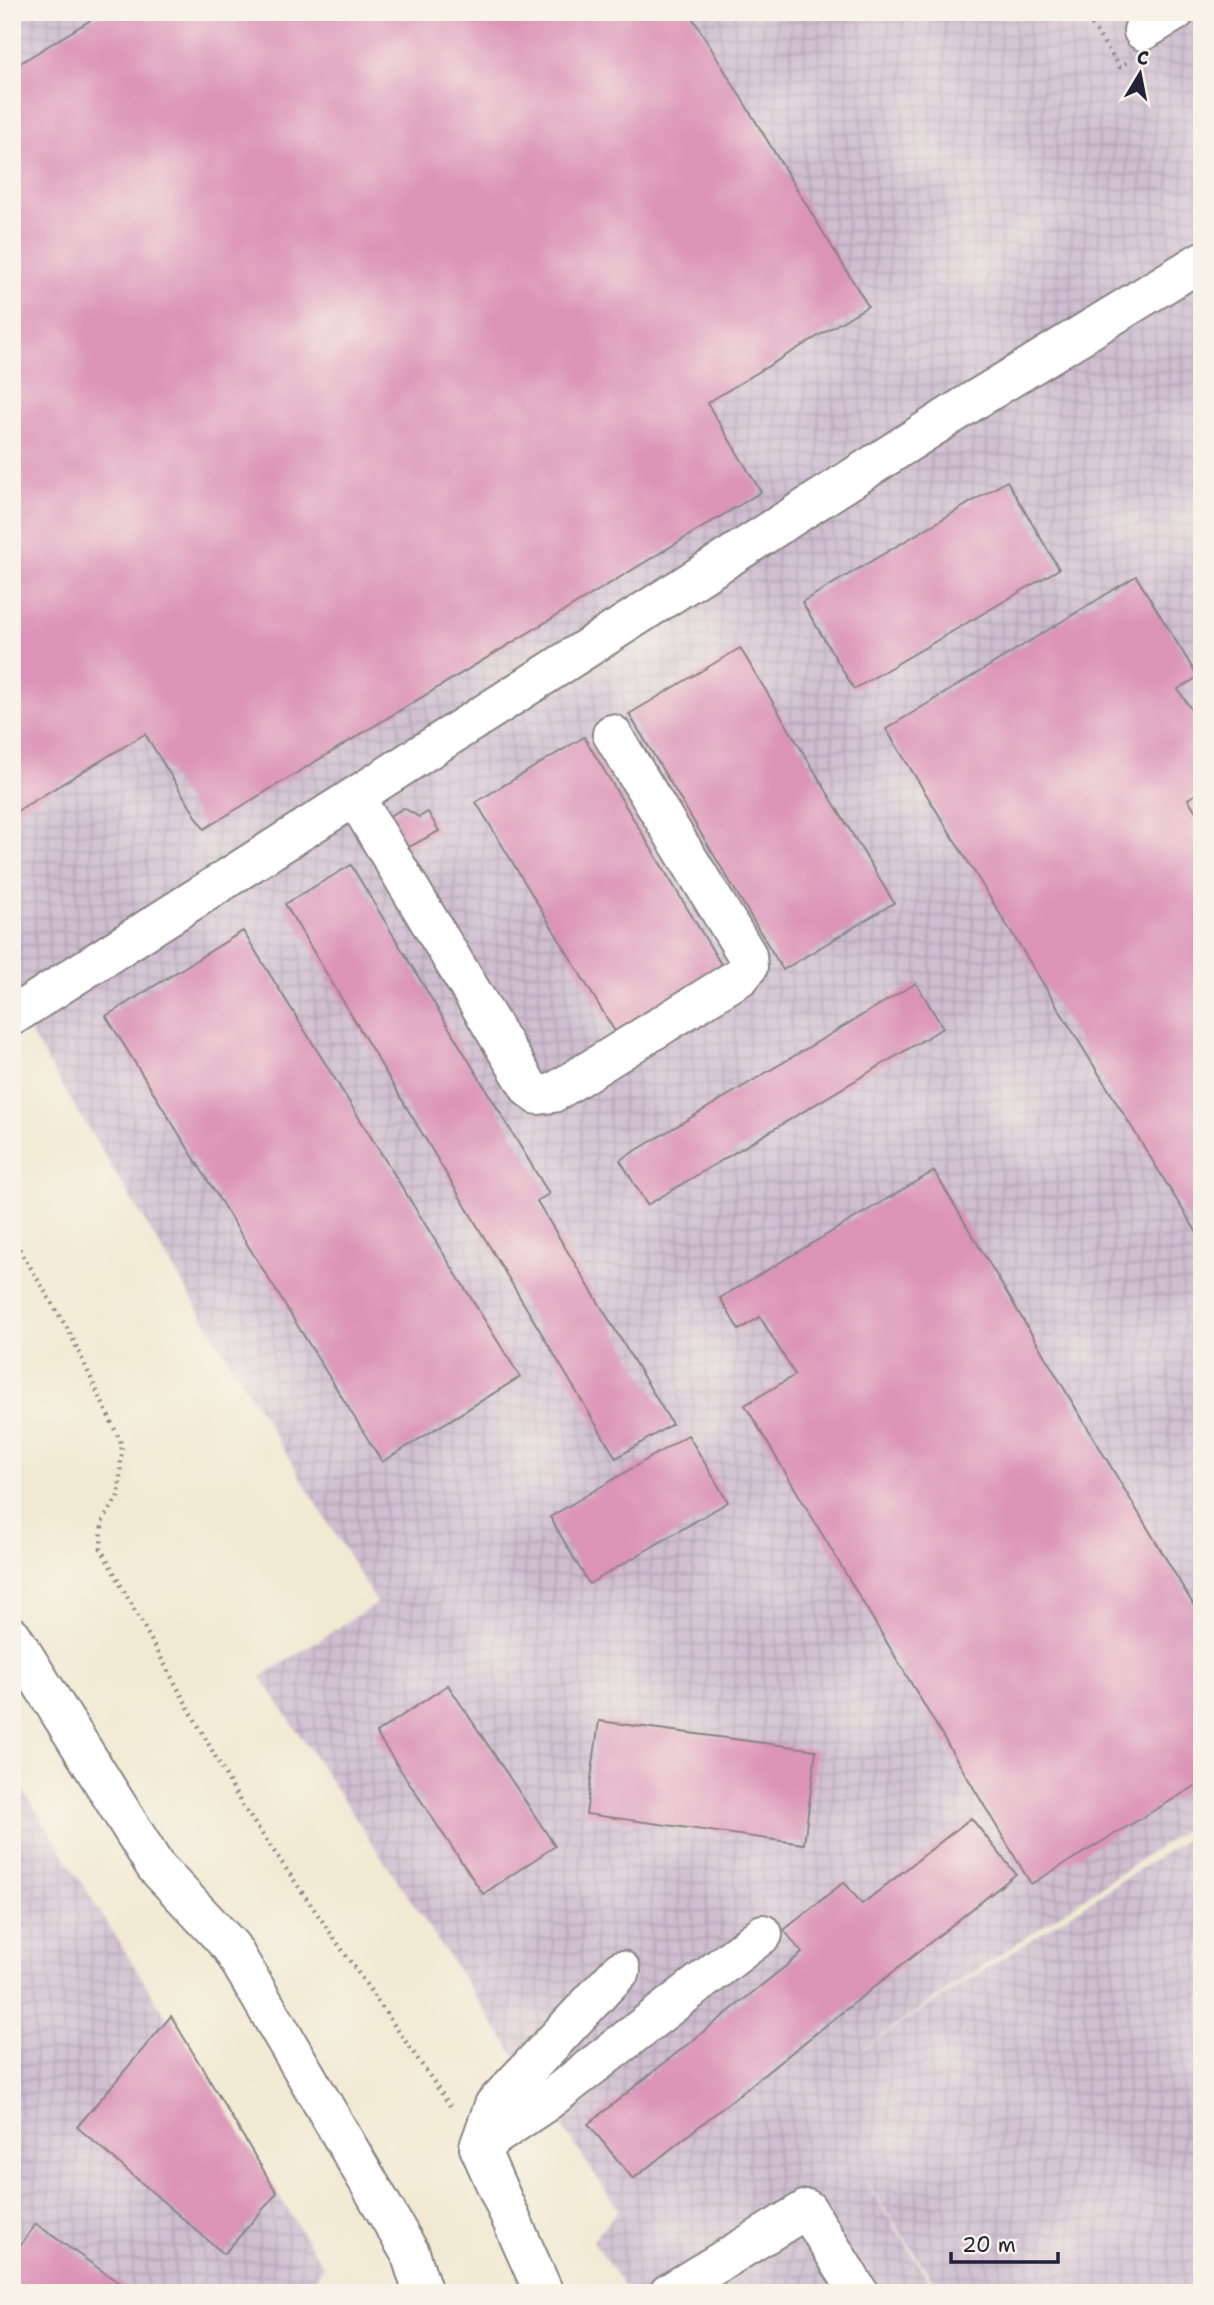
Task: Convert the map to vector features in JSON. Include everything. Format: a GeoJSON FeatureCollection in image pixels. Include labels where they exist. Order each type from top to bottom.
{"type":"FeatureCollection","features":[{"type":"Feature","properties":{"kind":"street"},"geometry":{"type":"LineString","coordinates":[[1143,32],[1175,12]]}},
{"type":"Feature","properties":{"kind":"street"},"geometry":{"type":"LineString","coordinates":[[12,1016],[970,403],[1202,261]]}},
{"type":"Feature","properties":{"kind":"street"},"geometry":{"type":"LineString","coordinates":[[355,797],[530,1089],[538,1095],[554,1093],[741,976],[748,968],[747,955],[612,734]]}},
{"type":"Feature","properties":{"kind":"street"},"geometry":{"type":"LineString","coordinates":[[12,1636],[155,1866],[231,1947],[410,2253],[423,2293]]}},
{"type":"Feature","properties":{"kind":"street"},"geometry":{"type":"LineString","coordinates":[[479,2147],[546,2102],[763,1934]]}},
{"type":"Feature","properties":{"kind":"street"},"geometry":{"type":"LineString","coordinates":[[544,2293],[479,2147],[494,2105],[621,1970]]}},
{"type":"Feature","properties":{"kind":"street"},"geometry":{"type":"LineString","coordinates":[[669,2293],[708,2282],[807,2209],[859,2293]]}},
{"type":"Feature","properties":{"kind":"path"},"geometry":{"type":"LineString","coordinates":[[12,1237],[70,1333],[121,1444],[119,1494],[102,1522],[101,1549],[242,1804],[479,2147]]}},
{"type":"Feature","properties":{"kind":"shaded area"},"geometry":{"type":"Polygon","coordinates":[[[12,12],[1202,12],[1202,1818],[848,2058],[1202,1829],[1202,2293],[941,2293],[849,2155],[937,2293],[628,2293],[593,2241],[618,2209],[261,1677],[377,1603],[26,1026],[12,1021],[12,12]]]}},
{"type":"Feature","properties":{"kind":"shaded area"},"geometry":{"type":"Polygon","coordinates":[[[12,1772],[323,2266],[304,2293],[12,2293],[12,1772]]]}},
{"type":"Feature","properties":{"kind":"building"},"geometry":{"type":"Polygon","coordinates":[[[104,12],[689,12],[868,306],[707,403],[761,492],[204,829],[145,734],[12,814],[12,68],[104,12]]]}},
{"type":"Feature","properties":{"kind":"building"},"geometry":{"type":"Polygon","coordinates":[[[1007,481],[1059,569],[854,689],[802,602],[1007,481]]]}},
{"type":"Feature","properties":{"kind":"building"},"geometry":{"type":"Polygon","coordinates":[[[1136,576],[1198,677],[1178,689],[1202,727],[1202,790],[1188,799],[1202,821],[1202,1241],[886,729],[1136,576]]]}},
{"type":"Feature","properties":{"kind":"building"},"geometry":{"type":"Polygon","coordinates":[[[740,648],[894,903],[783,970],[629,714],[740,648]]]}},
{"type":"Feature","properties":{"kind":"building"},"geometry":{"type":"Polygon","coordinates":[[[584,737],[728,976],[620,1040],[476,802],[584,737]]]}},
{"type":"Feature","properties":{"kind":"building"},"geometry":{"type":"Polygon","coordinates":[[[404,808],[419,817],[428,812],[439,831],[400,852],[383,820],[404,808]]]}},
{"type":"Feature","properties":{"kind":"building"},"geometry":{"type":"Polygon","coordinates":[[[351,865],[549,1194],[537,1201],[672,1424],[616,1458],[285,904],[351,865]]]}},
{"type":"Feature","properties":{"kind":"building"},"geometry":{"type":"Polygon","coordinates":[[[243,931],[520,1377],[382,1462],[106,1016],[243,931]]]}},
{"type":"Feature","properties":{"kind":"building"},"geometry":{"type":"Polygon","coordinates":[[[916,983],[943,1028],[647,1205],[620,1160],[916,983]]]}},
{"type":"Feature","properties":{"kind":"building"},"geometry":{"type":"Polygon","coordinates":[[[934,1171],[1202,1619],[1202,1782],[1031,1884],[745,1405],[795,1375],[760,1317],[739,1330],[720,1298],[934,1171]]]}},
{"type":"Feature","properties":{"kind":"building"},"geometry":{"type":"Polygon","coordinates":[[[688,1435],[728,1502],[589,1584],[550,1517],[688,1435]]]}},
{"type":"Feature","properties":{"kind":"building"},"geometry":{"type":"Polygon","coordinates":[[[448,1685],[555,1846],[483,1894],[376,1733],[448,1685]]]}},
{"type":"Feature","properties":{"kind":"building"},"geometry":{"type":"Polygon","coordinates":[[[599,1721],[816,1750],[804,1844],[586,1814],[599,1721]]]}},
{"type":"Feature","properties":{"kind":"building"},"geometry":{"type":"Polygon","coordinates":[[[971,1818],[1016,1874],[633,2179],[588,2124],[802,1953],[784,1930],[844,1882],[862,1904],[971,1818]]]}},
{"type":"Feature","properties":{"kind":"building"},"geometry":{"type":"Polygon","coordinates":[[[171,2016],[277,2193],[224,2254],[77,2127],[171,2016]]]}},
{"type":"Feature","properties":{"kind":"building"},"geometry":{"type":"Polygon","coordinates":[[[36,2224],[133,2293],[12,2293],[12,2257],[36,2224]]]}}]}
